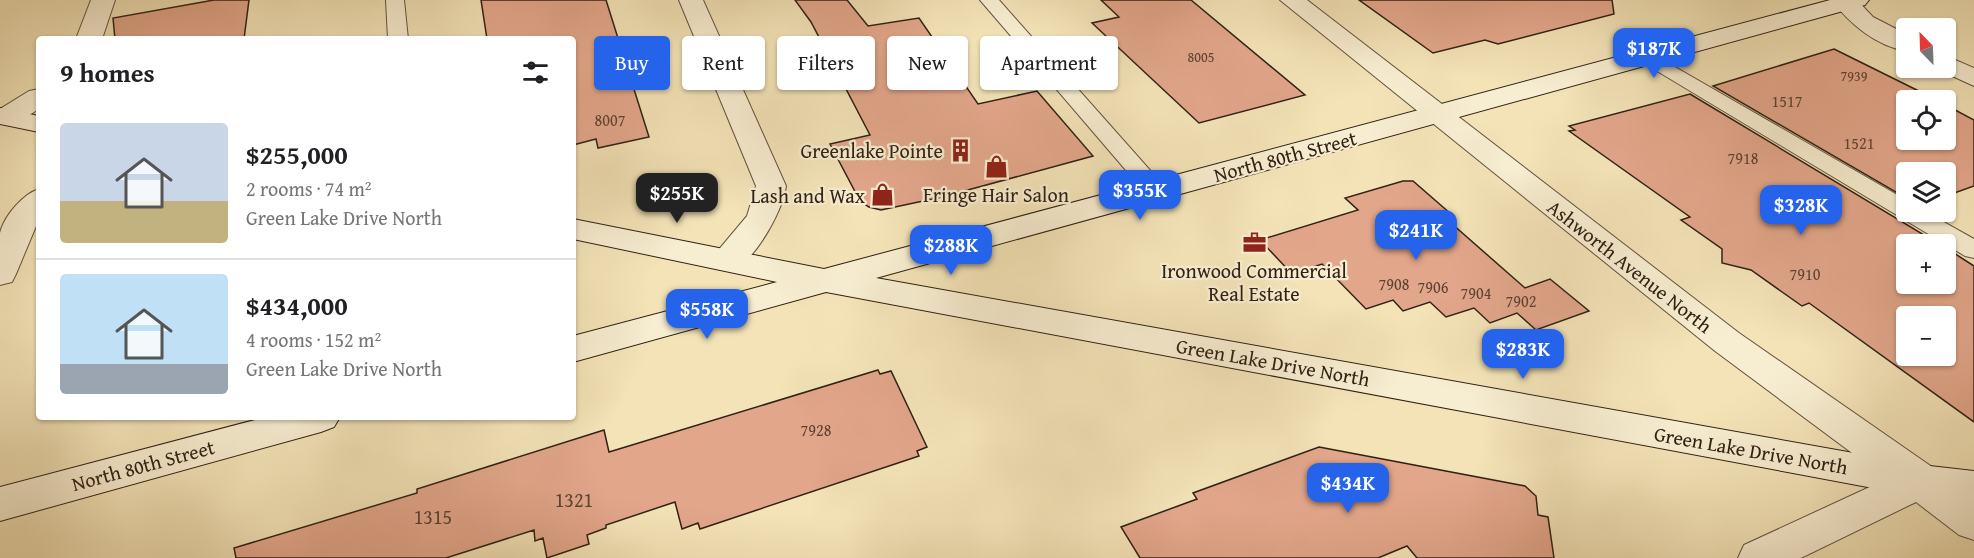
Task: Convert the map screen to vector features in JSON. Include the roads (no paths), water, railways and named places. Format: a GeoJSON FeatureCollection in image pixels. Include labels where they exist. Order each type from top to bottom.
{"type":"FeatureCollection","features":[{"type":"Feature","properties":{"kind":"street"},"geometry":{"type":"LineString","coordinates":[[89,36],[103,0]]}},
{"type":"Feature","properties":{"kind":"street"},"geometry":{"type":"LineString","coordinates":[[691,0],[771,186],[771,200],[766,212],[726,260]]}},
{"type":"Feature","properties":{"kind":"street","name":"Ashworth Avenue North"},"geometry":{"type":"LineString","coordinates":[[1292,0],[1440,114],[1736,349],[1921,481],[1974,523]]}},
{"type":"Feature","properties":{"kind":"street"},"geometry":{"type":"LineString","coordinates":[[1849,1],[1864,22],[1896,39]]}},
{"type":"Feature","properties":{"kind":"street","name":"North 80th Street"},"geometry":{"type":"LineString","coordinates":[[576,348],[1649,58],[1849,1]]}},
{"type":"Feature","properties":{"kind":"street"},"geometry":{"type":"LineString","coordinates":[[1956,69],[1974,78]]}},
{"type":"Feature","properties":{"kind":"street"},"geometry":{"type":"LineString","coordinates":[[3,117],[36,99]]}},
{"type":"Feature","properties":{"kind":"street"},"geometry":{"type":"LineString","coordinates":[[3,117],[36,123]]}},
{"type":"Feature","properties":{"kind":"street"},"geometry":{"type":"LineString","coordinates":[[0,274],[15,231],[24,215],[36,202]]}},
{"type":"Feature","properties":{"kind":"street","name":"Green Lake Drive North"},"geometry":{"type":"LineString","coordinates":[[576,230],[828,280],[1921,481],[1974,487]]}},
{"type":"Feature","properties":{"kind":"street","name":"North 80th Street"},"geometry":{"type":"LineString","coordinates":[[0,504],[310,420]]}},
{"type":"Feature","properties":{"kind":"street"},"geometry":{"type":"LineString","coordinates":[[1759,558],[1921,481]]}},
{"type":"Feature","properties":{"kind":"lane"},"geometry":{"type":"LineString","coordinates":[[395,0],[398,36]]}},
{"type":"Feature","properties":{"kind":"lane"},"geometry":{"type":"LineString","coordinates":[[989,0],[1156,191]]}},
{"type":"Feature","properties":{"kind":"lane"},"geometry":{"type":"LineString","coordinates":[[1649,58],[1896,204]]}},
{"type":"Feature","properties":{"kind":"lane"},"geometry":{"type":"LineString","coordinates":[[1927,222],[1974,250]]}},
{"type":"Feature","properties":{"kind":"place","name":"Greenlake Pointe"},"geometry":{"type":"Point","coordinates":[961,150]}},
{"type":"Feature","properties":{"kind":"place","name":"Fringe Hair Salon"},"geometry":{"type":"Point","coordinates":[996,167]}},
{"type":"Feature","properties":{"kind":"place","name":"Lash and Wax"},"geometry":{"type":"Point","coordinates":[883,195]}},
{"type":"Feature","properties":{"kind":"place","name":"Ironwood Commercial Real Estate"},"geometry":{"type":"Point","coordinates":[1254,243]}}]}
